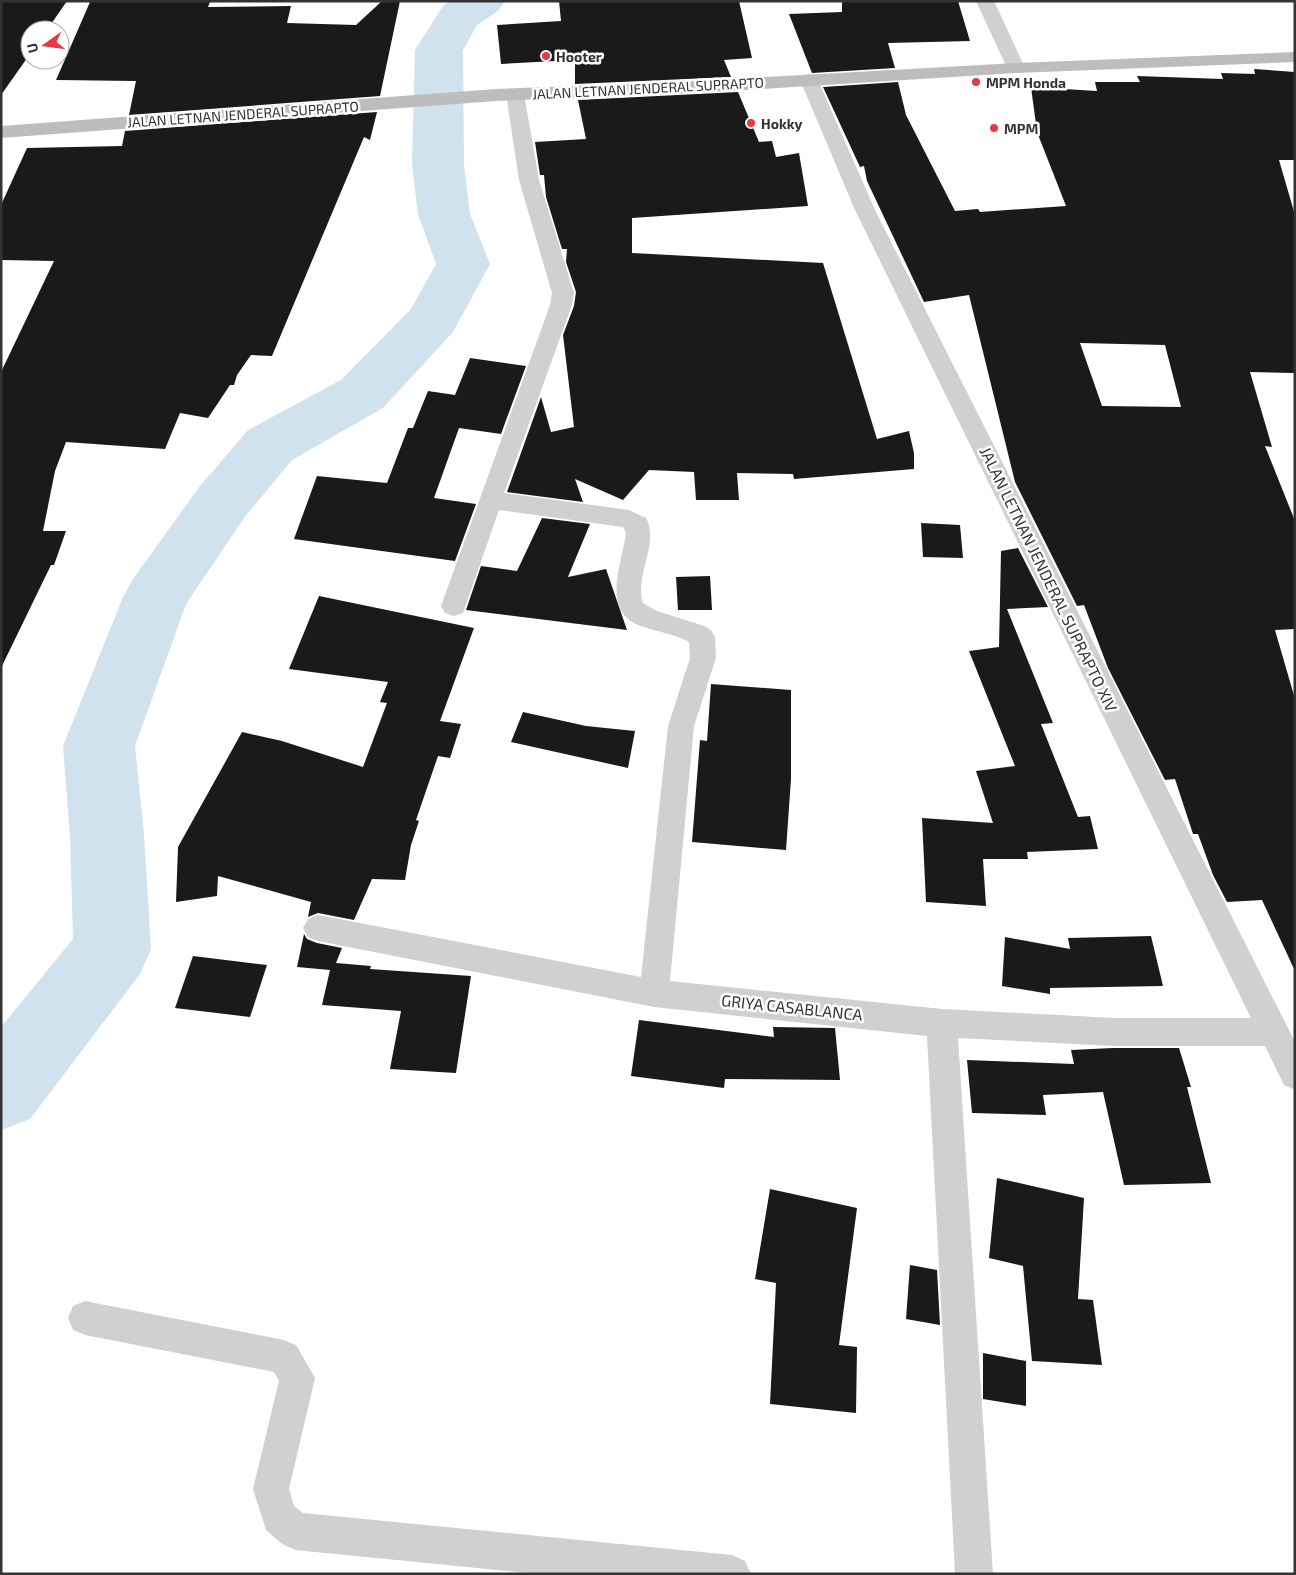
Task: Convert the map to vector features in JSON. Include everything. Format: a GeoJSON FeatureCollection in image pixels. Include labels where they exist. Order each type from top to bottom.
{"type":"FeatureCollection","features":[{"type":"Feature","properties":{"kind":"main road","name":"JALAN LETNAN JENDERAL SUPRAPTO"},"geometry":{"type":"LineString","coordinates":[[1,132],[257,111],[505,95],[1016,68],[1295,57]]}},
{"type":"Feature","properties":{"kind":"street"},"geometry":{"type":"LineString","coordinates":[[985,1],[1016,68]]}},
{"type":"Feature","properties":{"kind":"street","name":"JALAN LETNAN JENDERAL SUPRAPTO XIV"},"geometry":{"type":"LineString","coordinates":[[809,80],[865,210],[1295,1075]]}},
{"type":"Feature","properties":{"kind":"street"},"geometry":{"type":"LineString","coordinates":[[454,606],[490,500],[561,305],[563,292],[505,95]]}},
{"type":"Feature","properties":{"kind":"street"},"geometry":{"type":"LineString","coordinates":[[490,500],[629,518],[637,524],[640,532],[630,572],[630,604],[638,614],[691,630],[702,636],[703,658],[681,726],[654,993]]}},
{"type":"Feature","properties":{"kind":"street","name":"GRIYA CASABLANCA"},"geometry":{"type":"LineString","coordinates":[[318,928],[654,993],[942,1023],[1114,1032],[1272,1032]]}},
{"type":"Feature","properties":{"kind":"street"},"geometry":{"type":"LineString","coordinates":[[942,1023],[974,1574]]}},
{"type":"Feature","properties":{"kind":"street"},"geometry":{"type":"LineString","coordinates":[[85,1318],[284,1357],[297,1378],[271,1489],[279,1516],[295,1532],[732,1574]]}},
{"type":"Feature","properties":{"kind":"building"},"geometry":{"type":"Polygon","coordinates":[[[1,1],[67,1],[54,20],[20,20],[20,68],[1,95],[1,1]]]}},
{"type":"Feature","properties":{"kind":"building"},"geometry":{"type":"Polygon","coordinates":[[[382,1],[400,1],[380,96],[129,115],[136,81],[56,80],[60,70],[70,70],[70,48],[90,2],[210,2],[208,7],[291,6],[287,23],[356,25],[382,1]]]}},
{"type":"Feature","properties":{"kind":"building"},"geometry":{"type":"Polygon","coordinates":[[[559,1],[739,1],[752,58],[724,60],[731,77],[575,84],[575,60],[501,64],[497,25],[561,21],[559,1]]]}},
{"type":"Feature","properties":{"kind":"building"},"geometry":{"type":"Polygon","coordinates":[[[842,1],[958,1],[970,41],[888,43],[895,68],[812,73],[789,14],[842,12],[842,1]]]}},
{"type":"Feature","properties":{"kind":"building"},"geometry":{"type":"Polygon","coordinates":[[[1254,69],[1295,72],[1295,160],[1279,160],[1295,215],[1295,373],[1250,372],[1272,447],[1265,446],[1295,521],[1295,629],[1275,630],[1295,699],[1295,971],[1262,900],[1227,902],[1213,875],[1198,834],[1193,834],[1175,779],[1165,780],[1108,668],[1084,605],[1077,606],[1015,482],[969,295],[924,302],[867,181],[864,166],[860,167],[823,87],[898,82],[906,115],[955,211],[978,209],[980,212],[1066,206],[1037,132],[1031,87],[1097,91],[1095,82],[1140,82],[1137,76],[1223,79],[1221,73],[1255,74],[1254,69]],[[1080,343],[1102,406],[1181,407],[1165,345],[1080,343]]]}},
{"type":"Feature","properties":{"kind":"building"},"geometry":{"type":"Polygon","coordinates":[[[738,92],[759,142],[772,141],[776,157],[799,153],[808,206],[632,218],[632,253],[823,263],[877,439],[909,431],[914,453],[914,469],[794,479],[793,474],[737,473],[739,500],[696,500],[694,472],[649,470],[623,500],[575,479],[583,502],[507,492],[541,397],[551,432],[574,427],[563,335],[574,306],[576,292],[566,262],[567,249],[562,249],[546,197],[544,175],[540,175],[535,142],[586,139],[578,100],[738,92]]]}},
{"type":"Feature","properties":{"kind":"building"},"geometry":{"type":"Polygon","coordinates":[[[377,112],[370,140],[364,137],[272,356],[251,355],[237,375],[234,385],[230,385],[208,418],[180,413],[165,449],[66,442],[55,471],[43,531],[66,531],[54,565],[51,565],[1,668],[2,370],[54,261],[1,260],[1,205],[27,148],[122,146],[125,131],[377,112]]]}},
{"type":"Feature","properties":{"kind":"building"},"geometry":{"type":"Polygon","coordinates":[[[470,358],[526,366],[501,434],[459,428],[434,498],[476,504],[455,561],[294,539],[317,476],[387,483],[408,428],[413,428],[428,391],[455,395],[470,358]]]}},
{"type":"Feature","properties":{"kind":"building"},"geometry":{"type":"Polygon","coordinates":[[[542,518],[590,524],[568,577],[606,569],[627,630],[466,610],[481,566],[517,571],[542,518]]]}},
{"type":"Feature","properties":{"kind":"building"},"geometry":{"type":"Polygon","coordinates":[[[921,523],[960,525],[963,558],[923,557],[921,523]]]}},
{"type":"Feature","properties":{"kind":"building"},"geometry":{"type":"Polygon","coordinates":[[[1018,548],[1048,607],[1007,609],[1053,723],[1041,724],[1078,817],[1090,816],[1098,849],[1027,852],[1028,859],[983,859],[986,906],[926,902],[922,818],[993,823],[976,771],[1015,766],[969,651],[999,647],[1001,551],[1018,548]]]}},
{"type":"Feature","properties":{"kind":"building"},"geometry":{"type":"Polygon","coordinates":[[[710,576],[712,610],[678,610],[676,577],[710,576]]]}},
{"type":"Feature","properties":{"kind":"building"},"geometry":{"type":"Polygon","coordinates":[[[319,596],[474,628],[440,721],[461,724],[450,758],[438,756],[416,820],[419,821],[411,845],[405,880],[372,879],[354,920],[318,913],[308,917],[311,902],[218,876],[217,896],[176,902],[178,847],[242,732],[282,741],[363,767],[387,703],[380,702],[388,682],[289,669],[319,596]]]}},
{"type":"Feature","properties":{"kind":"building"},"geometry":{"type":"Polygon","coordinates":[[[711,684],[791,690],[791,779],[786,850],[692,842],[700,740],[707,741],[711,684]]]}},
{"type":"Feature","properties":{"kind":"building"},"geometry":{"type":"Polygon","coordinates":[[[523,712],[586,726],[635,731],[628,768],[511,742],[523,712]]]}},
{"type":"Feature","properties":{"kind":"building"},"geometry":{"type":"Polygon","coordinates":[[[304,934],[307,939],[317,943],[342,948],[336,963],[371,966],[370,969],[471,976],[456,1073],[390,1069],[401,1011],[322,1005],[330,970],[297,967],[304,934]]]}},
{"type":"Feature","properties":{"kind":"building"},"geometry":{"type":"Polygon","coordinates":[[[1151,936],[1163,986],[1050,988],[1050,994],[1002,986],[1005,937],[1070,949],[1068,938],[1151,936]]]}},
{"type":"Feature","properties":{"kind":"building"},"geometry":{"type":"Polygon","coordinates":[[[193,956],[267,965],[250,1017],[175,1008],[193,956]]]}},
{"type":"Feature","properties":{"kind":"building"},"geometry":{"type":"Polygon","coordinates":[[[639,1020],[774,1037],[773,1027],[835,1028],[840,1080],[725,1079],[724,1088],[631,1076],[639,1020]]]}},
{"type":"Feature","properties":{"kind":"building"},"geometry":{"type":"Polygon","coordinates":[[[1179,1048],[1191,1087],[1187,1087],[1211,1183],[1124,1185],[1103,1092],[1043,1095],[1046,1115],[972,1113],[967,1060],[1074,1064],[1071,1050],[1179,1048]]]}},
{"type":"Feature","properties":{"kind":"building"},"geometry":{"type":"Polygon","coordinates":[[[997,1178],[1084,1198],[1078,1299],[1093,1300],[1102,1365],[1032,1361],[1023,1266],[989,1258],[997,1178]]]}},
{"type":"Feature","properties":{"kind":"building"},"geometry":{"type":"Polygon","coordinates":[[[770,1189],[857,1208],[839,1345],[857,1347],[856,1413],[770,1404],[776,1283],[755,1279],[770,1189]]]}},
{"type":"Feature","properties":{"kind":"building"},"geometry":{"type":"Polygon","coordinates":[[[910,1265],[937,1270],[940,1325],[906,1319],[910,1265]]]}},
{"type":"Feature","properties":{"kind":"building"},"geometry":{"type":"Polygon","coordinates":[[[983,1353],[1026,1361],[1026,1406],[983,1399],[983,1353]]]}},
{"type":"Feature","properties":{"kind":"waterway"},"geometry":{"type":"LineString","coordinates":[[1,1091],[112,949],[107,835],[99,746],[156,597],[222,502],[270,445],[362,394],[433,319],[463,264],[444,214],[438,165],[439,50],[459,16],[482,1]]}},
{"type":"Feature","properties":{"kind":"place","name":"Hooter"},"geometry":{"type":"Point","coordinates":[546,56]}},
{"type":"Feature","properties":{"kind":"place","name":"MPM Honda"},"geometry":{"type":"Point","coordinates":[976,82]}},
{"type":"Feature","properties":{"kind":"place","name":"Hokky"},"geometry":{"type":"Point","coordinates":[751,123]}},
{"type":"Feature","properties":{"kind":"place","name":"MPM"},"geometry":{"type":"Point","coordinates":[994,128]}}]}
